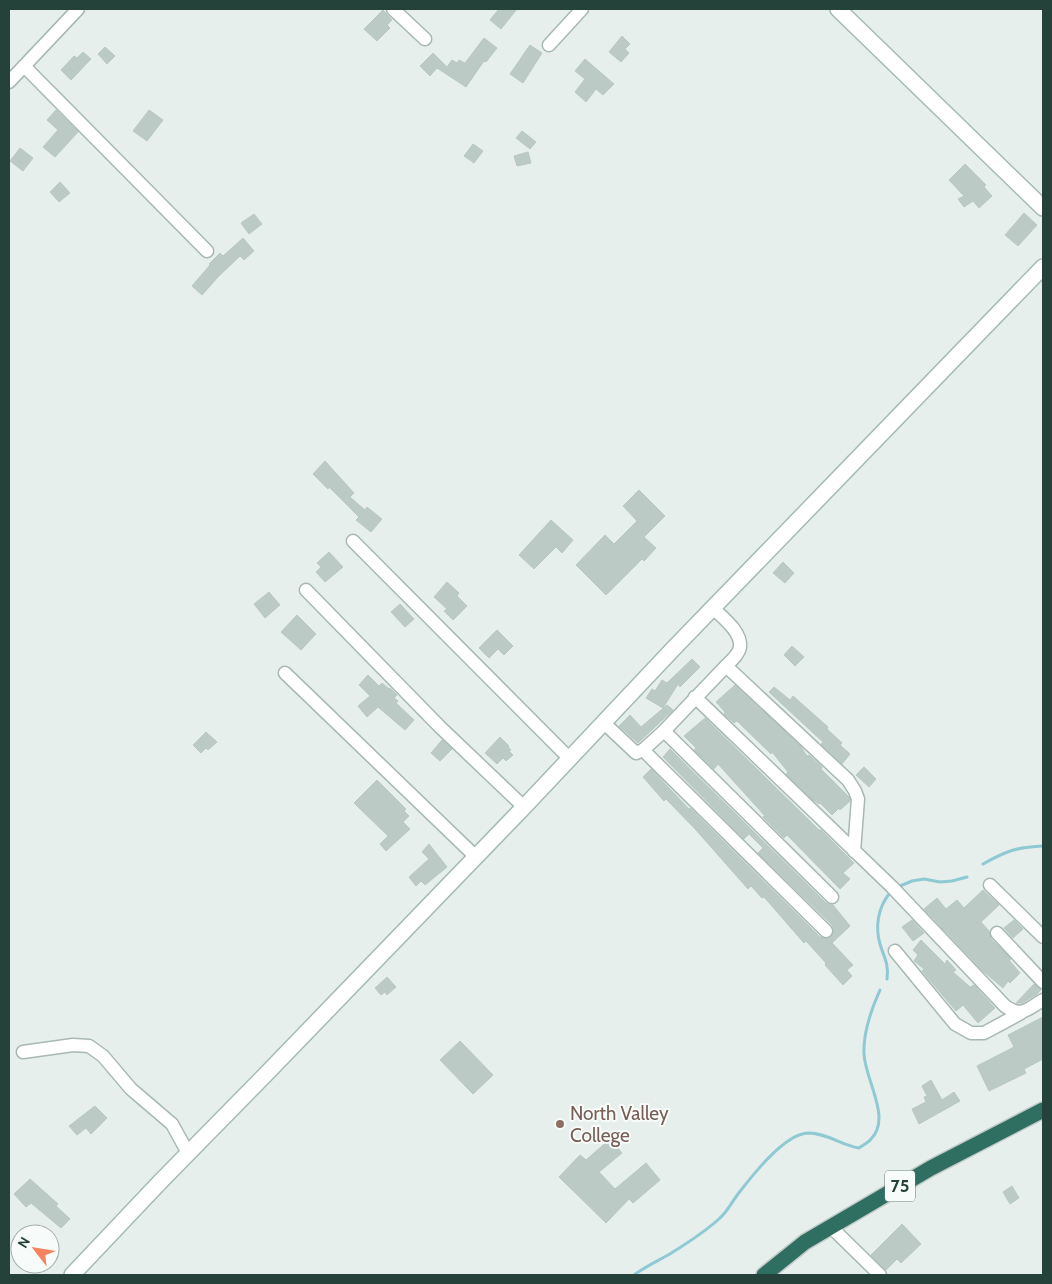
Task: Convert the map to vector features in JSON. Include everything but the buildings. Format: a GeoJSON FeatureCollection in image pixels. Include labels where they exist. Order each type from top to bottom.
{"type":"FeatureCollection","features":[{"type":"Feature","properties":{"kind":"highway","name":"75"},"geometry":{"type":"LineString","coordinates":[[764,1275],[805,1242],[931,1168],[1043,1110]]}},
{"type":"Feature","properties":{"kind":"street"},"geometry":{"type":"LineString","coordinates":[[9,82],[78,9]]}},
{"type":"Feature","properties":{"kind":"street"},"geometry":{"type":"LineString","coordinates":[[393,9],[425,39]]}},
{"type":"Feature","properties":{"kind":"street"},"geometry":{"type":"LineString","coordinates":[[549,45],[582,9]]}},
{"type":"Feature","properties":{"kind":"street"},"geometry":{"type":"LineString","coordinates":[[838,9],[1043,208]]}},
{"type":"Feature","properties":{"kind":"street"},"geometry":{"type":"LineString","coordinates":[[24,66],[207,251]]}},
{"type":"Feature","properties":{"kind":"street"},"geometry":{"type":"LineString","coordinates":[[72,1275],[524,807],[603,722],[1043,268]]}},
{"type":"Feature","properties":{"kind":"street"},"geometry":{"type":"LineString","coordinates":[[353,541],[569,758]]}},
{"type":"Feature","properties":{"kind":"street"},"geometry":{"type":"LineString","coordinates":[[306,590],[446,734],[524,807]]}},
{"type":"Feature","properties":{"kind":"street"},"geometry":{"type":"LineString","coordinates":[[603,722],[633,752],[643,750],[664,731],[736,655],[740,647],[740,640],[736,632],[713,608]]}},
{"type":"Feature","properties":{"kind":"street"},"geometry":{"type":"LineString","coordinates":[[726,666],[848,780],[858,799],[854,851]]}},
{"type":"Feature","properties":{"kind":"street"},"geometry":{"type":"LineString","coordinates":[[285,673],[476,856]]}},
{"type":"Feature","properties":{"kind":"street"},"geometry":{"type":"LineString","coordinates":[[696,697],[892,887],[1005,1006],[1021,1013]]}},
{"type":"Feature","properties":{"kind":"street"},"geometry":{"type":"LineString","coordinates":[[664,731],[832,897]]}},
{"type":"Feature","properties":{"kind":"street"},"geometry":{"type":"LineString","coordinates":[[643,750],[826,931]]}},
{"type":"Feature","properties":{"kind":"street"},"geometry":{"type":"LineString","coordinates":[[990,885],[1043,937]]}},
{"type":"Feature","properties":{"kind":"street"},"geometry":{"type":"LineString","coordinates":[[996,933],[1043,982]]}},
{"type":"Feature","properties":{"kind":"street"},"geometry":{"type":"LineString","coordinates":[[895,951],[955,1024],[971,1033],[984,1033],[1043,1000]]}},
{"type":"Feature","properties":{"kind":"street"},"geometry":{"type":"LineString","coordinates":[[23,1052],[73,1045],[89,1046],[103,1056],[131,1089],[172,1124],[188,1153]]}},
{"type":"Feature","properties":{"kind":"street"},"geometry":{"type":"LineString","coordinates":[[831,1227],[880,1275]]}},
{"type":"Feature","properties":{"kind":"waterway"},"geometry":{"type":"LineString","coordinates":[[983,864],[1012,850],[1043,846]]}},
{"type":"Feature","properties":{"kind":"waterway"},"geometry":{"type":"LineString","coordinates":[[900,886],[924,879],[940,882],[967,877]]}},
{"type":"Feature","properties":{"kind":"waterway"},"geometry":{"type":"LineString","coordinates":[[887,979],[887,965],[880,944],[878,918],[882,905],[889,894]]}},
{"type":"Feature","properties":{"kind":"waterway"},"geometry":{"type":"LineString","coordinates":[[634,1275],[668,1255],[715,1223],[725,1213],[760,1167],[789,1140],[808,1133],[828,1137],[859,1148],[870,1140],[877,1130],[879,1121],[876,1098],[865,1064],[864,1046],[868,1021],[880,990]]}},
{"type":"Feature","properties":{"kind":"place","name":"North Valley College"},"geometry":{"type":"Point","coordinates":[560,1124]}}]}
